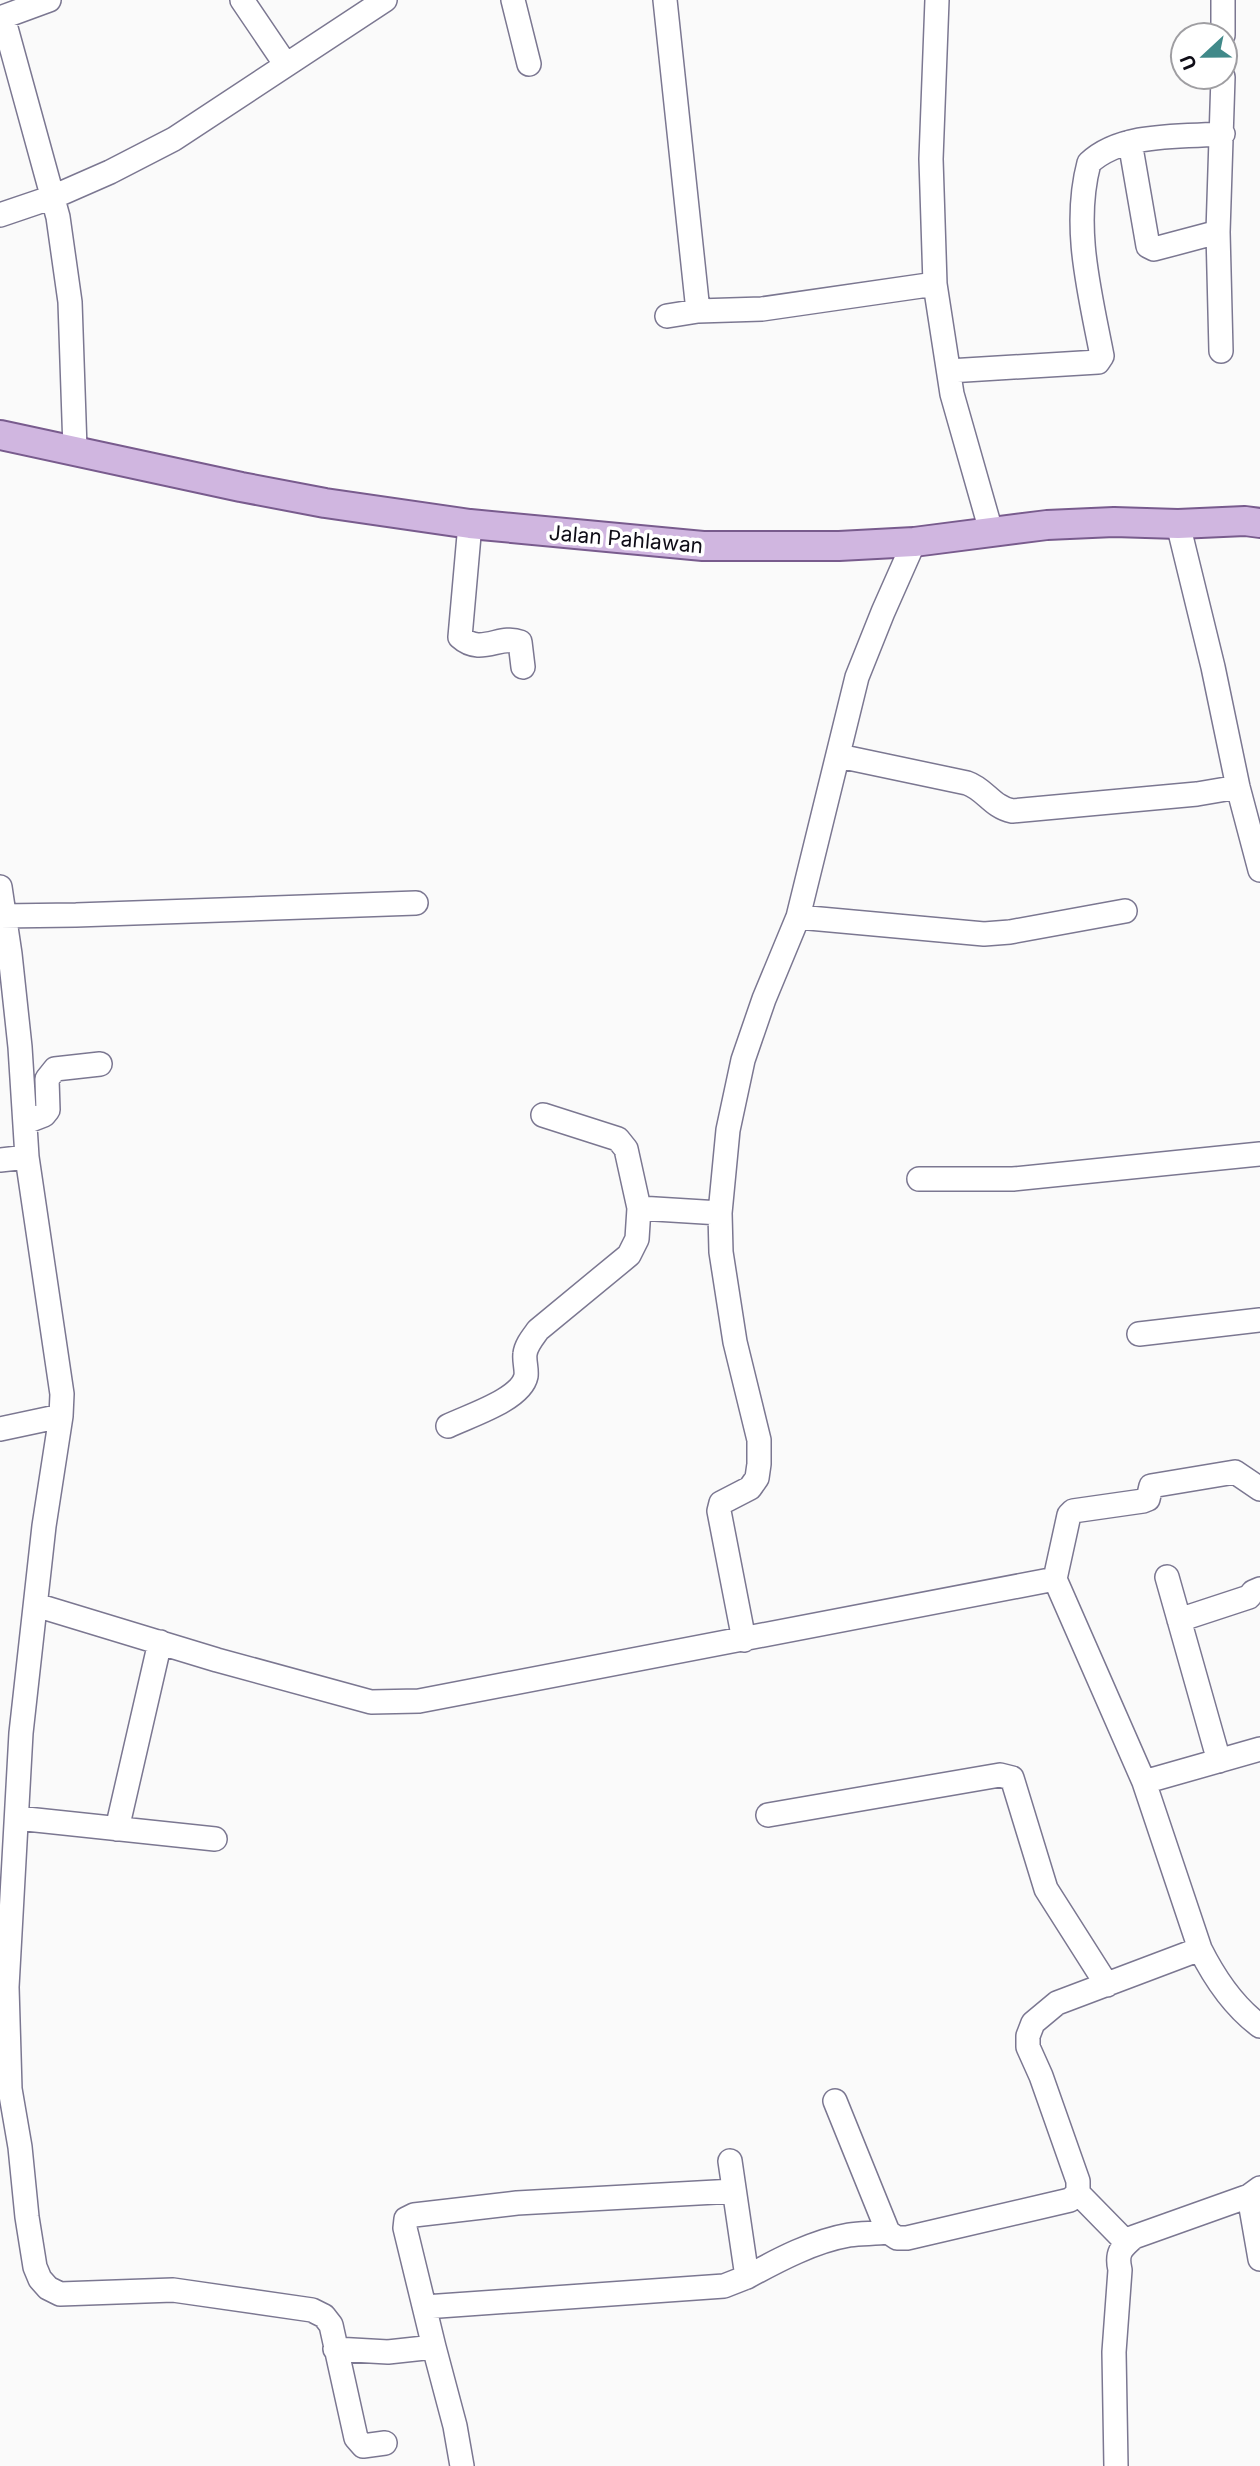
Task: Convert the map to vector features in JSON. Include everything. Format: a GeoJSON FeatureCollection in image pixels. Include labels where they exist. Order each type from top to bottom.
{"type":"FeatureCollection","features":[{"type":"Feature","properties":{"kind":"main road","name":"Jalan Pahlawan"},"geometry":{"type":"LineString","coordinates":[[0,435],[325,503],[470,524],[703,546],[914,542],[1047,525],[1114,522],[1260,523]]}},
{"type":"Feature","properties":{"kind":"street"},"geometry":{"type":"LineString","coordinates":[[49,0],[1,18],[53,197],[70,302],[75,449]]}},
{"type":"Feature","properties":{"kind":"street"},"geometry":{"type":"LineString","coordinates":[[242,0],[286,65]]}},
{"type":"Feature","properties":{"kind":"street"},"geometry":{"type":"LineString","coordinates":[[0,215],[53,197],[174,139],[385,0]]}},
{"type":"Feature","properties":{"kind":"street"},"geometry":{"type":"LineString","coordinates":[[513,0],[529,64]]}},
{"type":"Feature","properties":{"kind":"street"},"geometry":{"type":"LineString","coordinates":[[665,0],[698,311]]}},
{"type":"Feature","properties":{"kind":"street"},"geometry":{"type":"LineString","coordinates":[[937,0],[932,159],[934,284],[959,418],[991,531]]}},
{"type":"Feature","properties":{"kind":"street"},"geometry":{"type":"LineString","coordinates":[[1223,0],[1223,21]]}},
{"type":"Feature","properties":{"kind":"street"},"geometry":{"type":"LineString","coordinates":[[1221,351],[1218,232],[1223,91]]}},
{"type":"Feature","properties":{"kind":"street"},"geometry":{"type":"LineString","coordinates":[[949,371],[1098,362],[1102,356],[1083,251],[1086,173],[1089,163],[1097,155],[1130,142],[1223,134]]}},
{"type":"Feature","properties":{"kind":"street"},"geometry":{"type":"LineString","coordinates":[[1130,142],[1147,246],[1154,249],[1218,232]]}},
{"type":"Feature","properties":{"kind":"street"},"geometry":{"type":"LineString","coordinates":[[667,316],[698,311],[762,309],[934,284]]}},
{"type":"Feature","properties":{"kind":"street"},"geometry":{"type":"LineString","coordinates":[[470,524],[460,637],[466,643],[475,645],[513,639],[520,642],[523,667]]}},
{"type":"Feature","properties":{"kind":"street"},"geometry":{"type":"LineString","coordinates":[[1178,524],[1213,667],[1238,787],[1256,843],[1260,870]]}},
{"type":"Feature","properties":{"kind":"street"},"geometry":{"type":"LineString","coordinates":[[744,1640],[719,1511],[721,1503],[750,1488],[757,1478],[760,1464],[759,1440],[735,1342],[721,1252],[720,1213],[728,1129],[743,1060],[764,999],[798,917],[857,677],[914,542]]}},
{"type":"Feature","properties":{"kind":"street"},"geometry":{"type":"LineString","coordinates":[[839,755],[967,783],[978,787],[1002,809],[1012,811],[1197,794],[1238,787]]}},
{"type":"Feature","properties":{"kind":"street"},"geometry":{"type":"LineString","coordinates":[[0,887],[20,1047],[27,1157],[59,1360],[61,1416],[44,1525],[21,1733],[4,2051],[20,2147],[35,2267],[48,2288],[60,2294],[173,2290],[312,2310],[324,2316],[331,2325],[355,2438],[363,2446],[385,2443]]}},
{"type":"Feature","properties":{"kind":"street"},"geometry":{"type":"LineString","coordinates":[[2,916],[416,903]]}},
{"type":"Feature","properties":{"kind":"street"},"geometry":{"type":"LineString","coordinates":[[798,917],[984,933],[1010,932],[1125,911]]}},
{"type":"Feature","properties":{"kind":"street"},"geometry":{"type":"LineString","coordinates":[[26,1122],[44,1115],[48,1110],[47,1079],[55,1069],[100,1065]]}},
{"type":"Feature","properties":{"kind":"street"},"geometry":{"type":"LineString","coordinates":[[448,1426],[513,1395],[522,1386],[526,1376],[525,1354],[538,1330],[629,1255],[637,1239],[639,1208],[626,1149],[622,1143],[618,1139],[542,1115]]}},
{"type":"Feature","properties":{"kind":"street"},"geometry":{"type":"LineString","coordinates":[[919,1180],[1013,1179],[1260,1154]]}},
{"type":"Feature","properties":{"kind":"street"},"geometry":{"type":"LineString","coordinates":[[0,1160],[27,1157]]}},
{"type":"Feature","properties":{"kind":"street"},"geometry":{"type":"LineString","coordinates":[[639,1208],[720,1213]]}},
{"type":"Feature","properties":{"kind":"street"},"geometry":{"type":"LineString","coordinates":[[1139,1334],[1260,1320]]}},
{"type":"Feature","properties":{"kind":"street"},"geometry":{"type":"LineString","coordinates":[[0,1429],[61,1416]]}},
{"type":"Feature","properties":{"kind":"street"},"geometry":{"type":"LineString","coordinates":[[1260,1489],[1236,1472],[1151,1486],[1148,1499],[1143,1501],[1073,1511],[1069,1515],[1055,1579],[1144,1782],[1200,1949],[1231,2000],[1260,2026]]}},
{"type":"Feature","properties":{"kind":"street"},"geometry":{"type":"LineString","coordinates":[[1167,1577],[1219,1761]]}},
{"type":"Feature","properties":{"kind":"street"},"geometry":{"type":"LineString","coordinates":[[36,1605],[371,1702],[396,1703],[419,1701],[744,1640],[1055,1579]]}},
{"type":"Feature","properties":{"kind":"street"},"geometry":{"type":"LineString","coordinates":[[1179,1620],[1249,1597],[1252,1592],[1260,1589]]}},
{"type":"Feature","properties":{"kind":"street"},"geometry":{"type":"LineString","coordinates":[[117,1829],[160,1642]]}},
{"type":"Feature","properties":{"kind":"street"},"geometry":{"type":"LineString","coordinates":[[1144,1782],[1260,1749]]}},
{"type":"Feature","properties":{"kind":"street"},"geometry":{"type":"LineString","coordinates":[[768,1815],[1000,1774],[1012,1778],[1046,1889],[1107,1985]]}},
{"type":"Feature","properties":{"kind":"street"},"geometry":{"type":"LineString","coordinates":[[17,1818],[215,1839]]}},
{"type":"Feature","properties":{"kind":"street"},"geometry":{"type":"LineString","coordinates":[[1127,2243],[1078,2193],[1078,2181],[1055,2113],[1028,2048],[1028,2036],[1033,2023],[1057,2003],[1200,1949]]}},
{"type":"Feature","properties":{"kind":"street"},"geometry":{"type":"LineString","coordinates":[[835,2101],[878,2211],[888,2232],[897,2238],[1057,2205],[1070,2200],[1078,2193]]}},
{"type":"Feature","properties":{"kind":"street"},"geometry":{"type":"LineString","coordinates":[[730,2161],[747,2277]]}},
{"type":"Feature","properties":{"kind":"street"},"geometry":{"type":"LineString","coordinates":[[462,2466],[455,2426],[405,2228],[406,2219],[414,2215],[517,2203],[734,2191]]}},
{"type":"Feature","properties":{"kind":"street"},"geometry":{"type":"LineString","coordinates":[[1116,2466],[1114,2352],[1120,2270],[1117,2259],[1120,2248],[1134,2238],[1254,2192],[1260,2259]]}},
{"type":"Feature","properties":{"kind":"street"},"geometry":{"type":"LineString","coordinates":[[425,2307],[724,2286],[828,2240],[853,2234],[888,2232]]}},
{"type":"Feature","properties":{"kind":"street"},"geometry":{"type":"LineString","coordinates":[[335,2349],[388,2352],[434,2347]]}}]}
